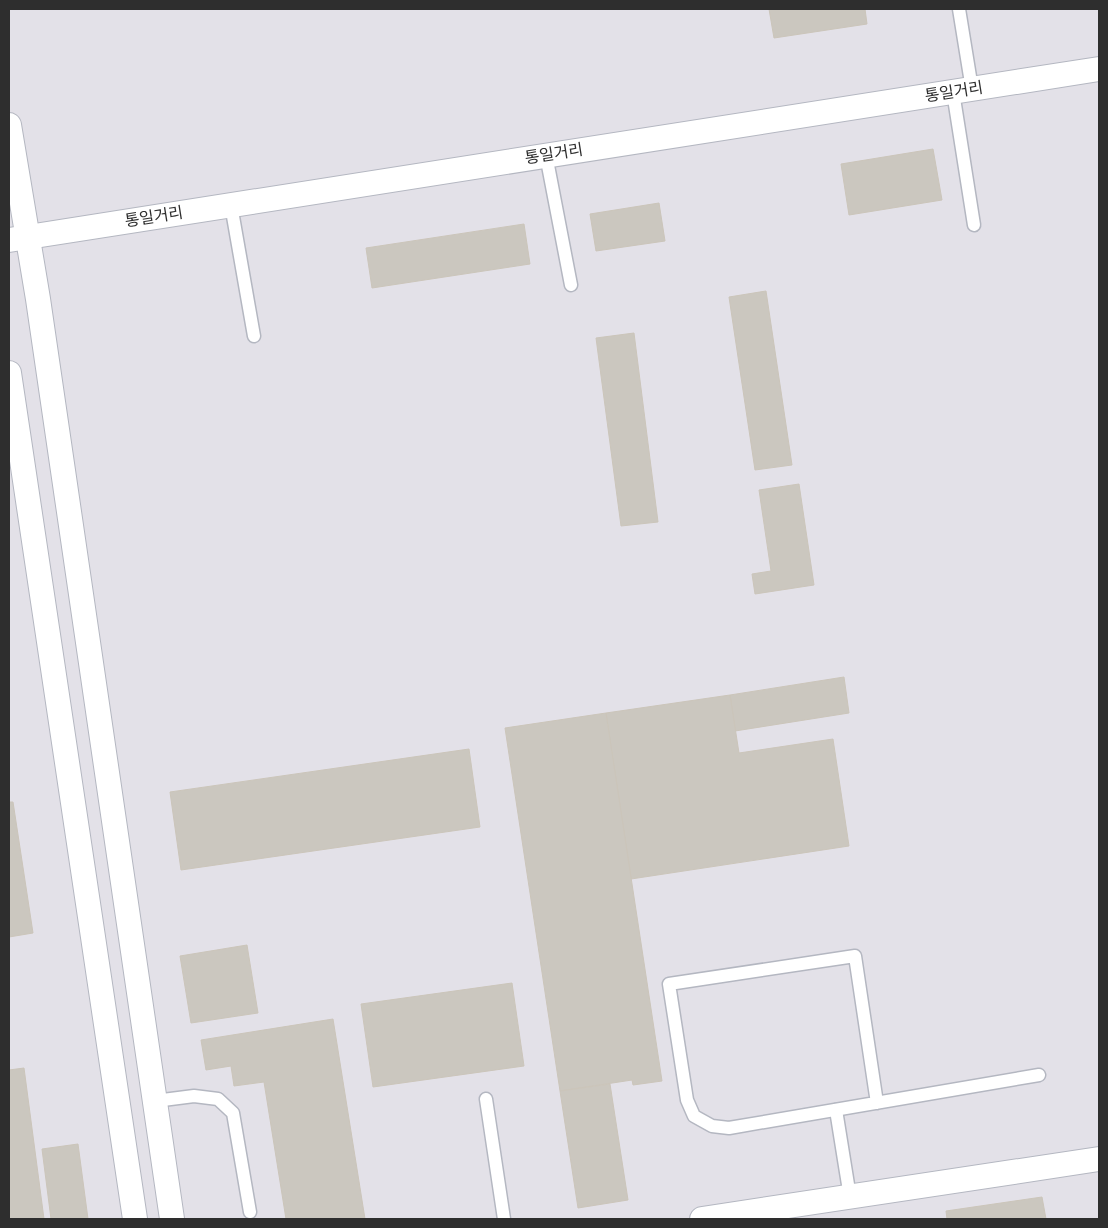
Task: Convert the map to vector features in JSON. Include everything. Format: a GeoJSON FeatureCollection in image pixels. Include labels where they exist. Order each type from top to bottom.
{"type":"FeatureCollection","features":[{"type":"Feature","properties":{"kind":"street","name":"통일거리"},"geometry":{"type":"LineString","coordinates":[[19,238],[1099,69]]}},
{"type":"Feature","properties":{"kind":"street"},"geometry":{"type":"LineString","coordinates":[[9,125],[19,238],[172,1219]]}},
{"type":"Feature","properties":{"kind":"street"},"geometry":{"type":"LineString","coordinates":[[9,373],[135,1219]]}},
{"type":"Feature","properties":{"kind":"street"},"geometry":{"type":"LineString","coordinates":[[702,1219],[1099,1159]]}},
{"type":"Feature","properties":{"kind":"lane"},"geometry":{"type":"LineString","coordinates":[[959,9],[963,90],[974,225]]}},
{"type":"Feature","properties":{"kind":"lane"},"geometry":{"type":"LineString","coordinates":[[546,155],[571,285]]}},
{"type":"Feature","properties":{"kind":"lane"},"geometry":{"type":"LineString","coordinates":[[231,205],[254,336]]}},
{"type":"Feature","properties":{"kind":"lane"},"geometry":{"type":"LineString","coordinates":[[877,1103],[855,956],[669,984],[687,1100],[694,1116],[712,1126],[729,1128],[877,1103],[1039,1075]]}},
{"type":"Feature","properties":{"kind":"lane"},"geometry":{"type":"LineString","coordinates":[[155,1101],[194,1096],[218,1099],[233,1113],[250,1212]]}},
{"type":"Feature","properties":{"kind":"lane"},"geometry":{"type":"LineString","coordinates":[[486,1100],[504,1219]]}},
{"type":"Feature","properties":{"kind":"lane"},"geometry":{"type":"LineString","coordinates":[[836,1110],[850,1197]]}},
{"type":"Feature","properties":{"kind":"shaded area"},"geometry":{"type":"Polygon","coordinates":[[[9,9],[1099,9],[1099,1219],[9,1219],[9,9]]]}},
{"type":"Feature","properties":{"kind":"building"},"geometry":{"type":"Polygon","coordinates":[[[769,9],[865,9],[867,24],[774,38],[769,9]]]}},
{"type":"Feature","properties":{"kind":"building"},"geometry":{"type":"Polygon","coordinates":[[[933,149],[942,200],[849,215],[841,164],[933,149]]]}},
{"type":"Feature","properties":{"kind":"building"},"geometry":{"type":"Polygon","coordinates":[[[659,203],[665,241],[596,251],[590,214],[659,203]]]}},
{"type":"Feature","properties":{"kind":"building"},"geometry":{"type":"Polygon","coordinates":[[[524,224],[530,264],[372,288],[366,248],[524,224]]]}},
{"type":"Feature","properties":{"kind":"building"},"geometry":{"type":"Polygon","coordinates":[[[766,291],[792,465],[755,470],[729,297],[766,291]]]}},
{"type":"Feature","properties":{"kind":"building"},"geometry":{"type":"Polygon","coordinates":[[[634,333],[658,522],[621,526],[596,338],[634,333]]]}},
{"type":"Feature","properties":{"kind":"building"},"geometry":{"type":"Polygon","coordinates":[[[799,484],[814,585],[755,594],[752,574],[771,571],[759,490],[799,484]]]}},
{"type":"Feature","properties":{"kind":"building"},"geometry":{"type":"Polygon","coordinates":[[[844,677],[849,713],[735,731],[730,695],[844,677]]]}},
{"type":"Feature","properties":{"kind":"building"},"geometry":{"type":"Polygon","coordinates":[[[730,695],[739,753],[833,739],[849,846],[631,879],[606,713],[730,695]]]}},
{"type":"Feature","properties":{"kind":"building"},"geometry":{"type":"Polygon","coordinates":[[[606,713],[662,1081],[633,1085],[632,1080],[560,1091],[505,728],[606,713]]]}},
{"type":"Feature","properties":{"kind":"building"},"geometry":{"type":"Polygon","coordinates":[[[469,749],[480,827],[181,870],[170,792],[469,749]]]}},
{"type":"Feature","properties":{"kind":"building"},"geometry":{"type":"Polygon","coordinates":[[[9,802],[13,802],[33,933],[9,937],[9,802]]]}},
{"type":"Feature","properties":{"kind":"building"},"geometry":{"type":"Polygon","coordinates":[[[247,945],[258,1013],[191,1023],[180,956],[247,945]]]}},
{"type":"Feature","properties":{"kind":"building"},"geometry":{"type":"Polygon","coordinates":[[[512,983],[524,1066],[373,1087],[361,1004],[512,983]]]}},
{"type":"Feature","properties":{"kind":"building"},"geometry":{"type":"Polygon","coordinates":[[[333,1019],[365,1219],[286,1219],[264,1082],[234,1086],[231,1066],[206,1070],[201,1040],[333,1019]]]}},
{"type":"Feature","properties":{"kind":"building"},"geometry":{"type":"Polygon","coordinates":[[[24,1068],[44,1219],[9,1219],[9,1070],[24,1068]]]}},
{"type":"Feature","properties":{"kind":"building"},"geometry":{"type":"Polygon","coordinates":[[[610,1084],[628,1200],[578,1208],[560,1091],[610,1084]]]}},
{"type":"Feature","properties":{"kind":"building"},"geometry":{"type":"Polygon","coordinates":[[[78,1144],[88,1219],[51,1219],[42,1149],[78,1144]]]}},
{"type":"Feature","properties":{"kind":"building"},"geometry":{"type":"Polygon","coordinates":[[[1042,1197],[1046,1219],[947,1219],[946,1211],[1042,1197]]]}}]}
